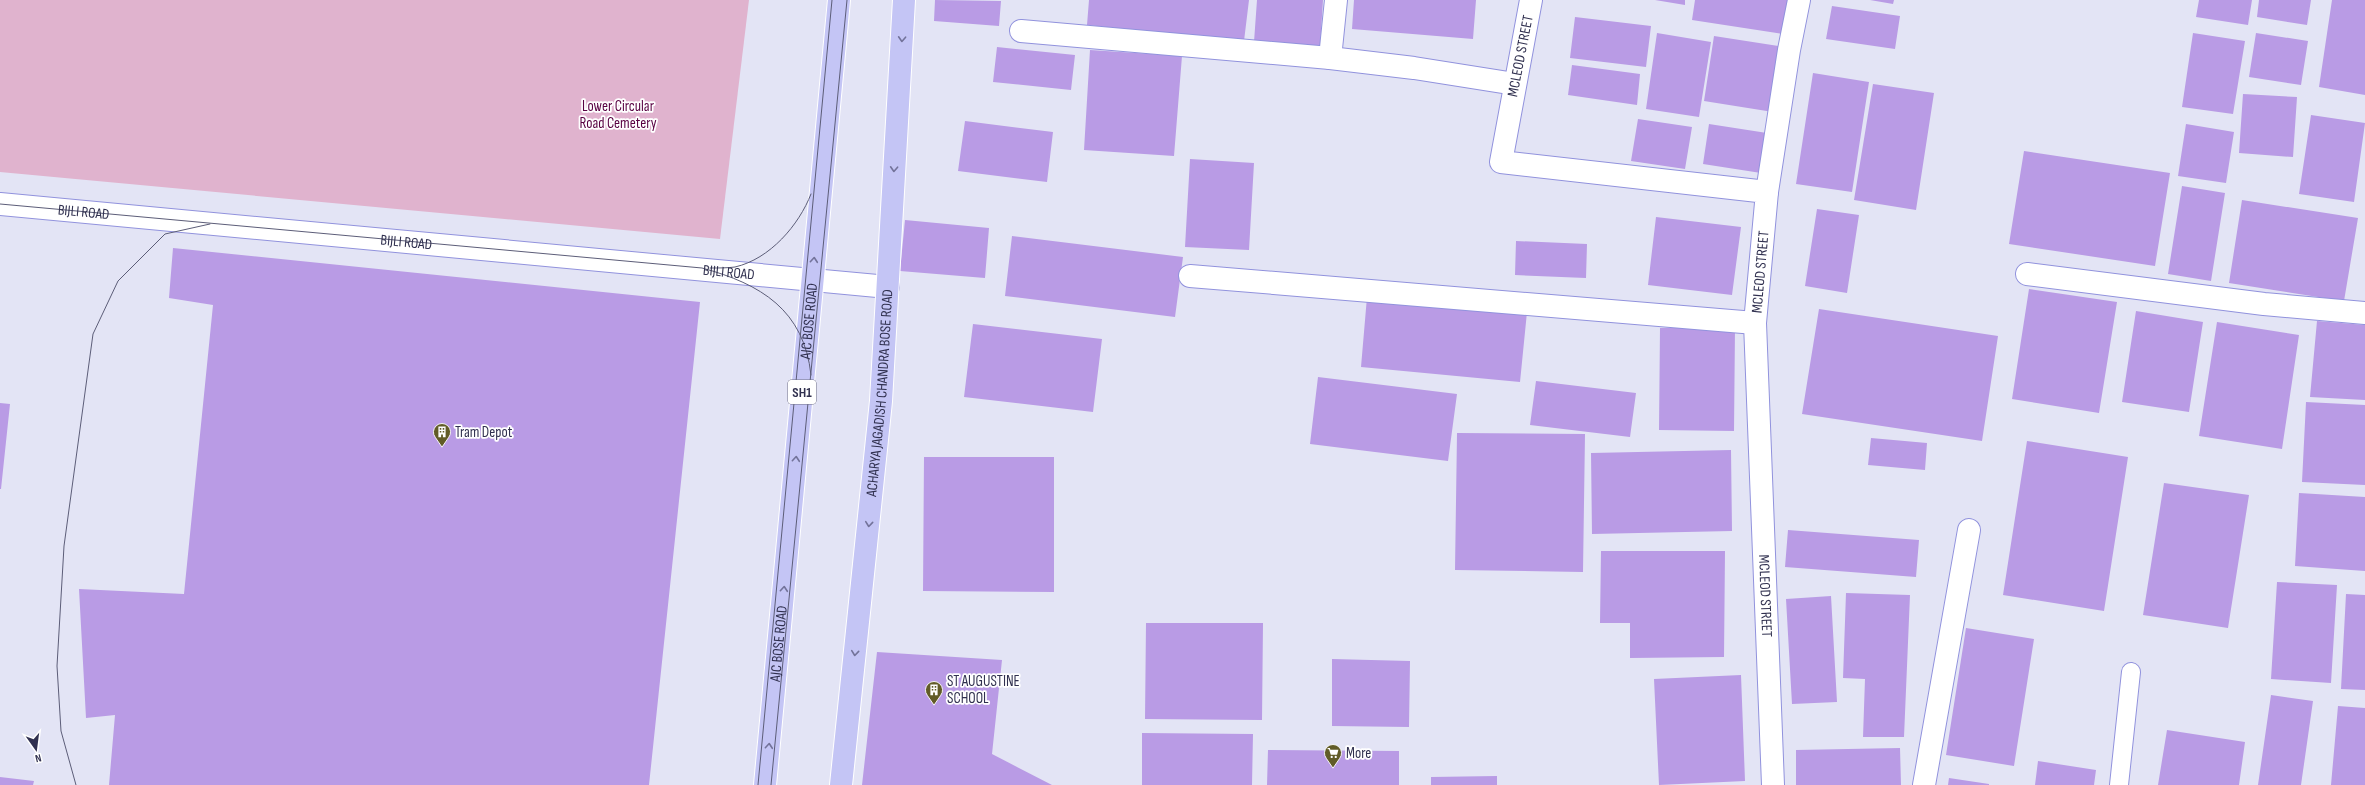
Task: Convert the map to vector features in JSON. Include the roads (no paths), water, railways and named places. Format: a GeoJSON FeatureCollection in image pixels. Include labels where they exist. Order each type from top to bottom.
{"type":"FeatureCollection","features":[{"type":"Feature","properties":{"kind":"main road","name":"AJC BOSE ROAD"},"geometry":{"type":"LineString","coordinates":[[765,785],[839,0]]}},
{"type":"Feature","properties":{"kind":"main road","name":"ACHARYA JAGADISH CHANDRA BOSE ROAD"},"geometry":{"type":"LineString","coordinates":[[842,785],[882,402],[904,0]]}},
{"type":"Feature","properties":{"kind":"street"},"geometry":{"type":"LineString","coordinates":[[1330,58],[1336,0]]}},
{"type":"Feature","properties":{"kind":"street","name":"MCLEOD STREET"},"geometry":{"type":"LineString","coordinates":[[1531,0],[1501,162],[1767,192],[1755,323],[1773,785]]}},
{"type":"Feature","properties":{"kind":"street"},"geometry":{"type":"LineString","coordinates":[[1767,192],[1789,50],[1799,0]]}},
{"type":"Feature","properties":{"kind":"street"},"geometry":{"type":"LineString","coordinates":[[1021,31],[1330,58],[1414,68],[1515,84]]}},
{"type":"Feature","properties":{"kind":"street","name":"BIJLI ROAD"},"geometry":{"type":"LineString","coordinates":[[0,204],[812,282],[888,287]]}},
{"type":"Feature","properties":{"kind":"street"},"geometry":{"type":"LineString","coordinates":[[2026,274],[2264,304],[2365,313]]}},
{"type":"Feature","properties":{"kind":"street"},"geometry":{"type":"LineString","coordinates":[[1190,276],[1755,323]]}},
{"type":"Feature","properties":{"kind":"street"},"geometry":{"type":"LineString","coordinates":[[1924,785],[1969,530]]}},
{"type":"Feature","properties":{"kind":"lane"},"geometry":{"type":"LineString","coordinates":[[2119,785],[2131,672]]}},
{"type":"Feature","properties":{"kind":"tram line"},"geometry":{"type":"LineString","coordinates":[[758,785],[832,0]]}},
{"type":"Feature","properties":{"kind":"tram line"},"geometry":{"type":"LineString","coordinates":[[771,785],[847,0]]}},
{"type":"Feature","properties":{"kind":"tram line"},"geometry":{"type":"LineString","coordinates":[[710,268],[735,267],[748,263],[771,249],[791,229],[806,206],[811,194]]}},
{"type":"Feature","properties":{"kind":"tram line"},"geometry":{"type":"LineString","coordinates":[[0,204],[702,268],[743,282],[761,292],[776,303],[789,317],[799,333],[807,352],[811,375]]}},
{"type":"Feature","properties":{"kind":"tram line"},"geometry":{"type":"LineString","coordinates":[[76,785],[61,731],[57,666],[64,546],[93,334],[118,281],[165,234],[210,224]]}},
{"type":"Feature","properties":{"kind":"place","name":"Tram Depot"},"geometry":{"type":"Point","coordinates":[442,447]}},
{"type":"Feature","properties":{"kind":"place","name":"ST AUGUSTINE SCHOOL"},"geometry":{"type":"Point","coordinates":[934,705]}},
{"type":"Feature","properties":{"kind":"place","name":"More"},"geometry":{"type":"Point","coordinates":[1333,768]}},
{"type":"Feature","properties":{"kind":"park label","name":"Lower Circular Road Cemetery"},"geometry":{"type":"Point","coordinates":[618,114]}}]}
